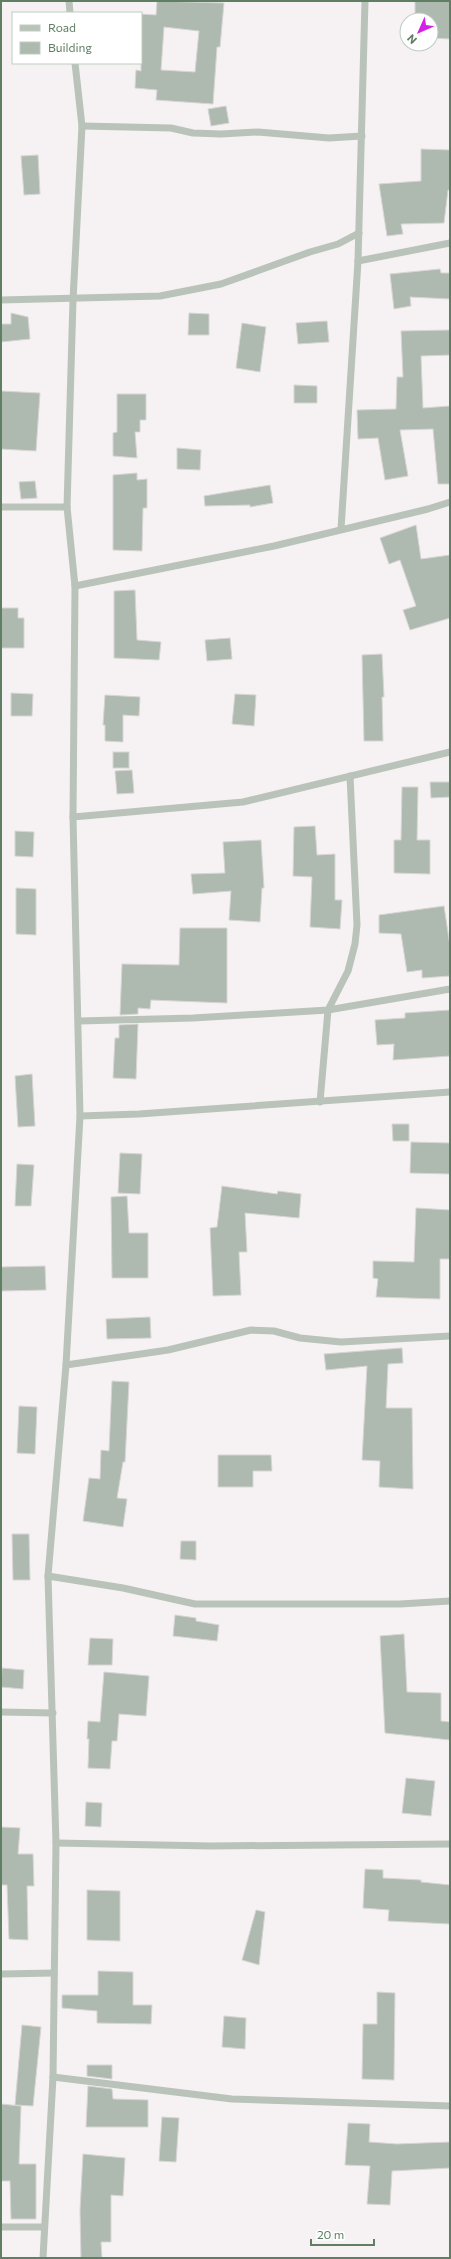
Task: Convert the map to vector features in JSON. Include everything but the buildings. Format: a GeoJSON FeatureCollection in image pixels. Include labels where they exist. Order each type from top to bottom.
{"type":"FeatureCollection","features":[{"type":"Feature","properties":{"kind":"street"},"geometry":{"type":"LineString","coordinates":[[69,1],[70,12]]}},
{"type":"Feature","properties":{"kind":"street"},"geometry":{"type":"LineString","coordinates":[[341,529],[358,261],[365,1]]}},
{"type":"Feature","properties":{"kind":"street"},"geometry":{"type":"LineString","coordinates":[[43,2258],[43,2227],[53,2078],[56,1843],[48,1576],[66,1365],[80,1116],[79,1021],[73,817],[75,586],[67,507],[73,300],[82,126],[75,64]]}},
{"type":"Feature","properties":{"kind":"street"},"geometry":{"type":"LineString","coordinates":[[82,126],[171,128],[193,133],[207,134],[258,132],[330,138],[362,136]]}},
{"type":"Feature","properties":{"kind":"street"},"geometry":{"type":"LineString","coordinates":[[1,300],[73,300],[160,296],[221,284],[310,252],[338,244],[359,233]]}},
{"type":"Feature","properties":{"kind":"street"},"geometry":{"type":"LineString","coordinates":[[358,261],[450,243]]}},
{"type":"Feature","properties":{"kind":"street"},"geometry":{"type":"LineString","coordinates":[[75,586],[274,546],[428,509],[450,502]]}},
{"type":"Feature","properties":{"kind":"street"},"geometry":{"type":"LineString","coordinates":[[1,506],[67,507]]}},
{"type":"Feature","properties":{"kind":"street"},"geometry":{"type":"LineString","coordinates":[[73,817],[243,802],[450,752]]}},
{"type":"Feature","properties":{"kind":"street"},"geometry":{"type":"LineString","coordinates":[[320,1102],[328,1010],[348,971],[355,944],[357,925],[350,776]]}},
{"type":"Feature","properties":{"kind":"street"},"geometry":{"type":"LineString","coordinates":[[79,1021],[193,1018],[328,1010],[450,989]]}},
{"type":"Feature","properties":{"kind":"street"},"geometry":{"type":"LineString","coordinates":[[80,1116],[139,1114],[450,1092]]}},
{"type":"Feature","properties":{"kind":"street"},"geometry":{"type":"LineString","coordinates":[[66,1365],[168,1350],[251,1330],[274,1331],[300,1338],[341,1342],[450,1336]]}},
{"type":"Feature","properties":{"kind":"street"},"geometry":{"type":"LineString","coordinates":[[48,1576],[123,1588],[194,1604],[400,1604],[450,1601]]}},
{"type":"Feature","properties":{"kind":"street"},"geometry":{"type":"LineString","coordinates":[[1,1712],[53,1713]]}},
{"type":"Feature","properties":{"kind":"street"},"geometry":{"type":"LineString","coordinates":[[56,1843],[211,1846],[450,1844]]}},
{"type":"Feature","properties":{"kind":"street"},"geometry":{"type":"LineString","coordinates":[[1,1974],[54,1973]]}},
{"type":"Feature","properties":{"kind":"street"},"geometry":{"type":"LineString","coordinates":[[53,2078],[232,2100],[450,2106]]}},
{"type":"Feature","properties":{"kind":"street"},"geometry":{"type":"LineString","coordinates":[[1,2228],[43,2227]]}}]}
